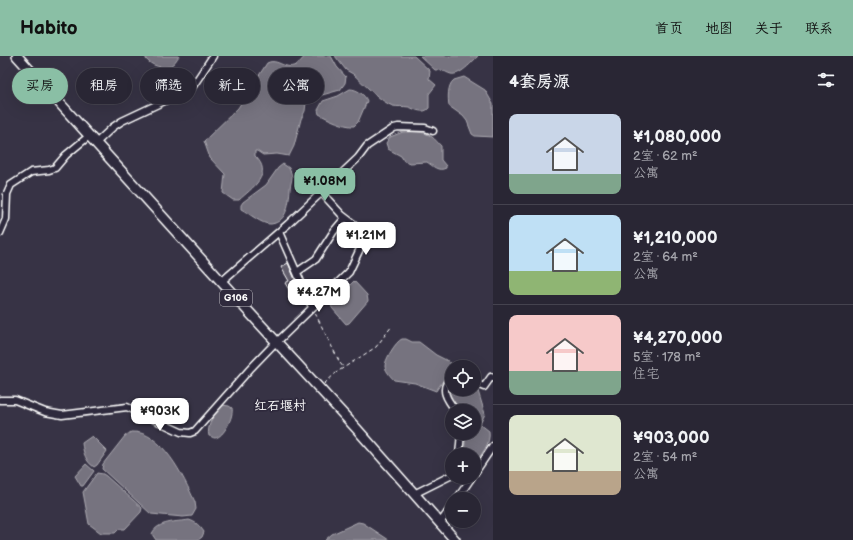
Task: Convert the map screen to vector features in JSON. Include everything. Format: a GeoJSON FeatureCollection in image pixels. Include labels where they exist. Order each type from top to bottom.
{"type":"FeatureCollection","features":[{"type":"Feature","properties":{"kind":"highway","name":"G106"},"geometry":{"type":"LineString","coordinates":[[17,56],[455,540]]}},
{"type":"Feature","properties":{"kind":"street"},"geometry":{"type":"LineString","coordinates":[[0,233],[6,219],[7,194],[11,185],[31,172],[56,168],[66,155],[122,121],[188,90],[193,86],[213,56]]}},
{"type":"Feature","properties":{"kind":"street"},"geometry":{"type":"LineString","coordinates":[[222,282],[279,232],[358,158],[367,146],[394,128],[404,126],[423,127],[433,131]]}},
{"type":"Feature","properties":{"kind":"street"},"geometry":{"type":"LineString","coordinates":[[0,400],[14,400],[45,412],[62,415],[127,407],[181,432],[190,433],[195,431],[221,400],[276,342],[349,272],[367,234],[344,218],[321,192]]}},
{"type":"Feature","properties":{"kind":"street"},"geometry":{"type":"LineString","coordinates":[[298,272],[316,259],[344,218]]}},
{"type":"Feature","properties":{"kind":"street"},"geometry":{"type":"LineString","coordinates":[[279,232],[298,272],[312,307]]}},
{"type":"Feature","properties":{"kind":"street"},"geometry":{"type":"LineString","coordinates":[[481,386],[484,387],[491,377],[493,378]]}},
{"type":"Feature","properties":{"kind":"street"},"geometry":{"type":"LineString","coordinates":[[481,464],[493,446]]}},
{"type":"Feature","properties":{"kind":"street"},"geometry":{"type":"LineString","coordinates":[[414,494],[445,478]]}},
{"type":"Feature","properties":{"kind":"street"},"geometry":{"type":"LineString","coordinates":[[440,523],[445,516]]}},
{"type":"Feature","properties":{"kind":"path"},"geometry":{"type":"LineString","coordinates":[[312,307],[340,363],[344,368]]}},
{"type":"Feature","properties":{"kind":"path"},"geometry":{"type":"LineString","coordinates":[[319,388],[337,372],[376,347],[392,326]]}},
{"type":"Feature","properties":{"kind":"shaded area"},"geometry":{"type":"Polygon","coordinates":[[[146,56],[179,56],[171,65],[164,67],[151,63],[146,59],[146,56]]]}},
{"type":"Feature","properties":{"kind":"shaded area"},"geometry":{"type":"Polygon","coordinates":[[[305,56],[331,56],[337,67],[346,77],[345,83],[340,90],[324,94],[324,68],[268,68],[268,104],[306,104],[305,111],[301,119],[294,146],[289,156],[277,154],[263,155],[255,151],[255,156],[262,169],[262,175],[255,186],[239,200],[233,200],[223,193],[225,174],[210,158],[204,141],[241,104],[260,104],[260,74],[267,63],[276,62],[285,66],[294,66],[305,56]]]}},
{"type":"Feature","properties":{"kind":"shaded area"},"geometry":{"type":"Polygon","coordinates":[[[335,56],[414,56],[430,71],[429,79],[436,85],[429,94],[429,108],[425,111],[420,111],[409,107],[393,106],[388,104],[353,74],[346,70],[335,56]]]}},
{"type":"Feature","properties":{"kind":"shaded area"},"geometry":{"type":"Polygon","coordinates":[[[420,56],[478,56],[466,68],[458,73],[451,74],[442,70],[435,70],[420,56]]]}},
{"type":"Feature","properties":{"kind":"shaded area"},"geometry":{"type":"Polygon","coordinates":[[[464,77],[485,90],[493,104],[493,137],[475,136],[472,134],[467,121],[463,116],[449,106],[448,92],[450,85],[454,80],[464,77]]]}},
{"type":"Feature","properties":{"kind":"shaded area"},"geometry":{"type":"Polygon","coordinates":[[[350,89],[360,93],[367,101],[358,122],[354,126],[341,124],[319,114],[318,110],[321,104],[324,104],[324,101],[338,96],[350,89]]]}},
{"type":"Feature","properties":{"kind":"shaded area"},"geometry":{"type":"Polygon","coordinates":[[[403,132],[421,132],[433,138],[441,146],[441,160],[446,168],[438,169],[427,162],[410,163],[404,161],[401,156],[388,149],[386,143],[390,137],[403,132]]]}},
{"type":"Feature","properties":{"kind":"shaded area"},"geometry":{"type":"Polygon","coordinates":[[[283,164],[289,168],[292,176],[288,205],[281,219],[277,222],[267,224],[241,209],[241,205],[266,185],[278,168],[283,164]]]}},
{"type":"Feature","properties":{"kind":"shaded area"},"geometry":{"type":"Polygon","coordinates":[[[354,281],[367,295],[368,301],[349,323],[346,324],[332,308],[331,304],[354,281]]]}},
{"type":"Feature","properties":{"kind":"shaded area"},"geometry":{"type":"Polygon","coordinates":[[[402,339],[406,339],[412,342],[419,342],[436,355],[446,360],[445,378],[436,391],[415,383],[394,380],[387,372],[385,367],[386,360],[394,347],[402,339]]]}},
{"type":"Feature","properties":{"kind":"shaded area"},"geometry":{"type":"Polygon","coordinates":[[[480,396],[485,414],[481,422],[481,404],[455,404],[451,397],[480,396]]]}},
{"type":"Feature","properties":{"kind":"shaded area"},"geometry":{"type":"Polygon","coordinates":[[[222,405],[232,408],[232,412],[228,426],[222,434],[214,438],[209,436],[209,428],[214,414],[222,405]]]}},
{"type":"Feature","properties":{"kind":"shaded area"},"geometry":{"type":"Polygon","coordinates":[[[481,425],[489,431],[487,445],[481,455],[481,448],[465,448],[465,440],[481,440],[481,425]]]}},
{"type":"Feature","properties":{"kind":"shaded area"},"geometry":{"type":"Polygon","coordinates":[[[131,432],[142,433],[153,439],[170,457],[185,481],[195,502],[196,509],[192,516],[183,517],[151,514],[102,469],[103,464],[125,436],[131,432]]]}},
{"type":"Feature","properties":{"kind":"shaded area"},"geometry":{"type":"Polygon","coordinates":[[[92,436],[107,451],[94,467],[85,456],[82,443],[92,436]]]}},
{"type":"Feature","properties":{"kind":"shaded area"},"geometry":{"type":"Polygon","coordinates":[[[86,464],[94,471],[83,486],[81,486],[75,476],[86,464]]]}},
{"type":"Feature","properties":{"kind":"shaded area"},"geometry":{"type":"Polygon","coordinates":[[[97,473],[106,476],[142,508],[141,512],[125,529],[119,529],[115,533],[101,533],[89,524],[83,492],[97,473]]]}},
{"type":"Feature","properties":{"kind":"shaded area"},"geometry":{"type":"Polygon","coordinates":[[[189,520],[198,524],[204,532],[202,537],[198,540],[156,540],[152,534],[163,524],[189,520]]]}},
{"type":"Feature","properties":{"kind":"shaded area"},"geometry":{"type":"Polygon","coordinates":[[[358,522],[363,523],[389,540],[325,540],[332,534],[358,522]]]}},
{"type":"Feature","properties":{"kind":"building"},"geometry":{"type":"Polygon","coordinates":[[[288,263],[303,298],[296,301],[285,283],[289,281],[281,267],[288,263]]]}},
{"type":"Feature","properties":{"kind":"district","name":"红石堰村"},"geometry":{"type":"Point","coordinates":[280,406]}}]}
